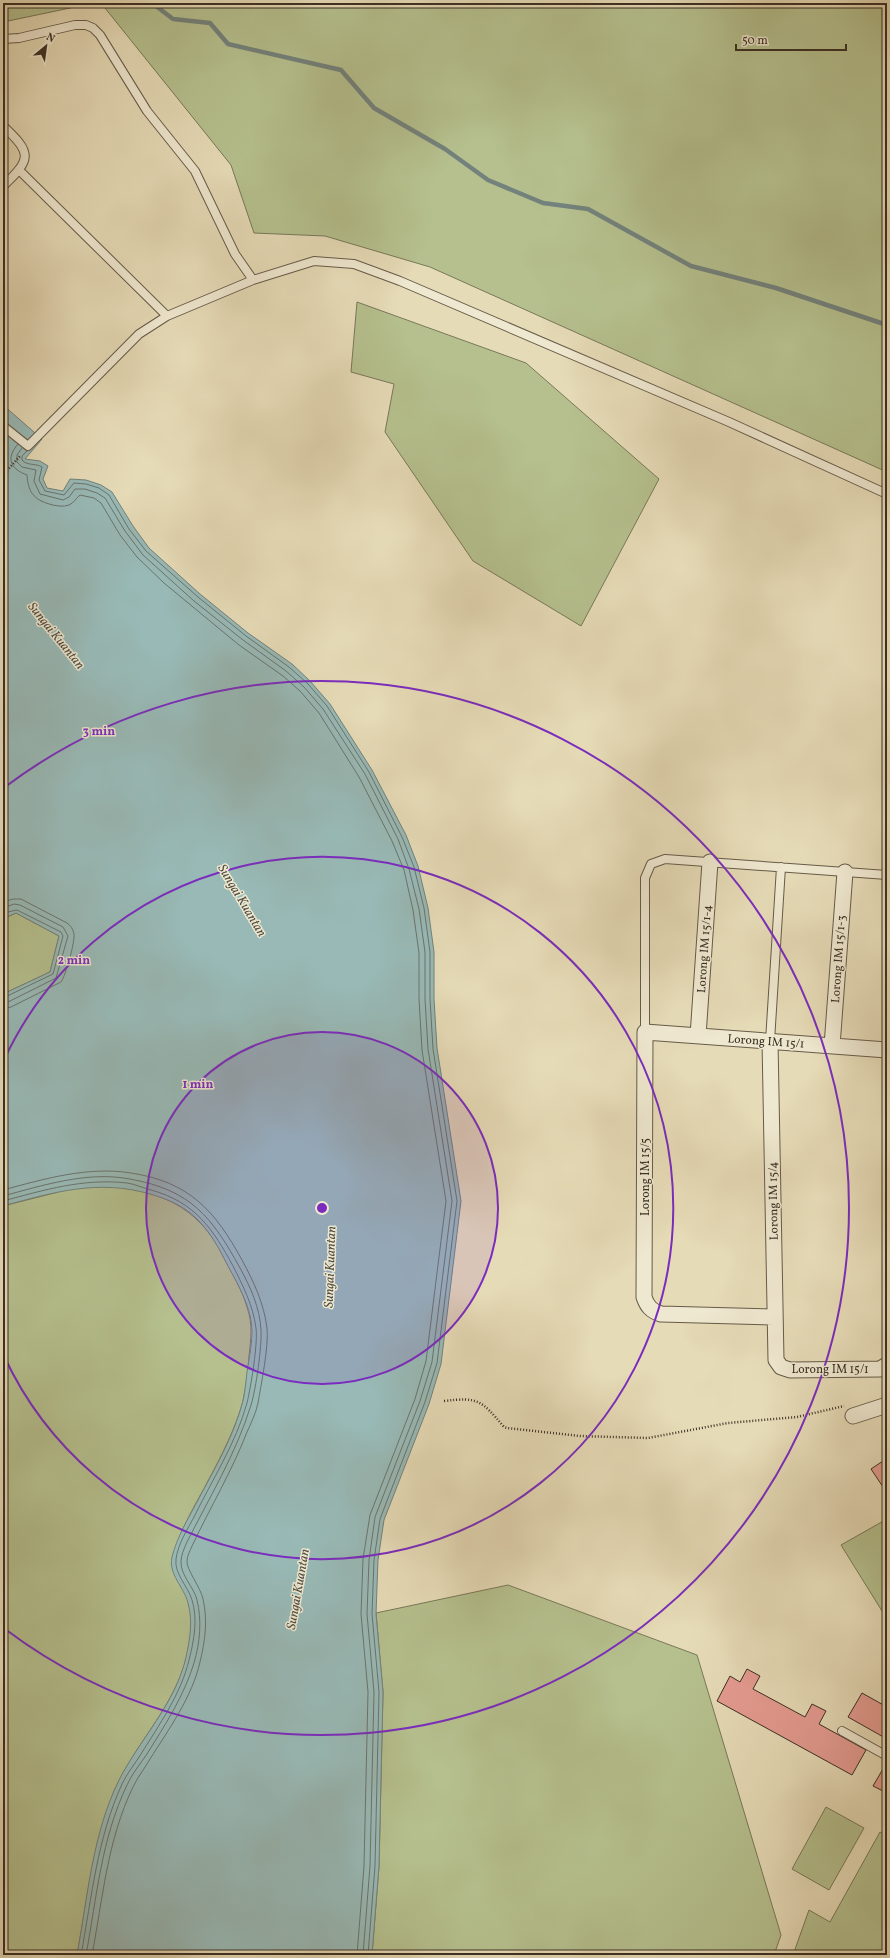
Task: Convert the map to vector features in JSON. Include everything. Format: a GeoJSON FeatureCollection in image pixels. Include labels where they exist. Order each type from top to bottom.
{"type":"FeatureCollection","features":[{"type":"Feature","properties":{"kind":"street","name":"Lorong IM 15/1-4"},"geometry":{"type":"LineString","coordinates":[[698,1036],[710,862]]}},
{"type":"Feature","properties":{"kind":"street","name":"Lorong IM 15/1-3"},"geometry":{"type":"LineString","coordinates":[[832,1046],[845,872]]}},
{"type":"Feature","properties":{"kind":"street","name":"Lorong IM 15/1"},"geometry":{"type":"LineString","coordinates":[[645,1032],[887,1050]]}},
{"type":"Feature","properties":{"kind":"street","name":"Lorong IM 15/5"},"geometry":{"type":"LineString","coordinates":[[645,1032],[644,1297],[651,1309],[661,1314],[775,1317]]}},
{"type":"Feature","properties":{"kind":"street","name":"Lorong IM 15/4"},"geometry":{"type":"LineString","coordinates":[[770,1041],[776,1360]]}},
{"type":"Feature","properties":{"kind":"street","name":"Lorong IM 15/1"},"geometry":{"type":"LineString","coordinates":[[776,1360],[781,1367],[790,1370],[880,1369],[887,1365]]}},
{"type":"Feature","properties":{"kind":"street"},"geometry":{"type":"LineString","coordinates":[[853,1416],[887,1405]]}},
{"type":"Feature","properties":{"kind":"lane"},"geometry":{"type":"LineString","coordinates":[[3,38],[19,38],[75,25],[86,25],[93,28],[100,35],[147,111],[195,171],[235,254],[253,280]]}},
{"type":"Feature","properties":{"kind":"lane"},"geometry":{"type":"LineString","coordinates":[[3,126],[19,141],[24,150],[25,161],[20,170],[3,186]]}},
{"type":"Feature","properties":{"kind":"lane"},"geometry":{"type":"LineString","coordinates":[[20,170],[167,316]]}},
{"type":"Feature","properties":{"kind":"lane"},"geometry":{"type":"LineString","coordinates":[[3,426],[28,446],[139,334],[167,316],[253,280],[314,261],[354,264],[629,379],[887,494]]}},
{"type":"Feature","properties":{"kind":"lane"},"geometry":{"type":"LineString","coordinates":[[645,1032],[645,878],[651,864],[665,858],[887,875]]}},
{"type":"Feature","properties":{"kind":"lane"},"geometry":{"type":"LineString","coordinates":[[770,1041],[781,867]]}},
{"type":"Feature","properties":{"kind":"lane"},"geometry":{"type":"LineString","coordinates":[[842,1731],[887,1756]]}},
{"type":"Feature","properties":{"kind":"path"},"geometry":{"type":"LineString","coordinates":[[3,475],[22,453]]}},
{"type":"Feature","properties":{"kind":"path"},"geometry":{"type":"LineString","coordinates":[[444,1401],[467,1398],[482,1403],[504,1427],[507,1428],[595,1436],[648,1438],[728,1423],[797,1417],[842,1405],[848,1407],[853,1416]]}},
{"type":"Feature","properties":{"kind":"green space"},"geometry":{"type":"Polygon","coordinates":[[[3,3],[94,3],[3,21],[3,3]]]}},
{"type":"Feature","properties":{"kind":"green space"},"geometry":{"type":"Polygon","coordinates":[[[101,3],[887,3],[887,472],[430,267],[325,236],[254,233],[231,165],[101,3]]]}},
{"type":"Feature","properties":{"kind":"green space"},"geometry":{"type":"Polygon","coordinates":[[[357,302],[526,363],[659,479],[581,626],[473,561],[385,432],[394,384],[351,372],[357,302]]]}},
{"type":"Feature","properties":{"kind":"green space"},"geometry":{"type":"Polygon","coordinates":[[[16,913],[59,936],[50,972],[3,994],[3,916],[7,917],[16,913]]]}},
{"type":"Feature","properties":{"kind":"green space"},"geometry":{"type":"Polygon","coordinates":[[[105,1186],[142,1191],[159,1196],[174,1203],[188,1212],[212,1237],[239,1287],[249,1313],[251,1338],[247,1378],[243,1401],[233,1431],[184,1526],[173,1556],[172,1562],[174,1574],[186,1595],[190,1608],[190,1638],[186,1659],[173,1692],[127,1766],[110,1802],[92,1866],[77,1955],[3,1955],[3,1206],[74,1188],[105,1186]]]}},
{"type":"Feature","properties":{"kind":"green space"},"geometry":{"type":"Polygon","coordinates":[[[887,1519],[887,1619],[841,1545],[887,1519]]]}},
{"type":"Feature","properties":{"kind":"green space"},"geometry":{"type":"Polygon","coordinates":[[[508,1585],[697,1655],[781,1935],[774,1955],[372,1955],[379,1866],[383,1692],[376,1613],[508,1585]]]}},
{"type":"Feature","properties":{"kind":"green space"},"geometry":{"type":"Polygon","coordinates":[[[826,1807],[864,1828],[829,1890],[792,1869],[826,1807]]]}},
{"type":"Feature","properties":{"kind":"green space"},"geometry":{"type":"Polygon","coordinates":[[[880,1832],[887,1836],[887,1955],[793,1955],[809,1910],[830,1922],[880,1832]]]}},
{"type":"Feature","properties":{"kind":"water","name":"Sungai Kuantan"},"geometry":{"type":"Polygon","coordinates":[[[3,405],[42,439],[25,459],[40,461],[48,466],[43,479],[47,488],[63,491],[70,479],[86,480],[101,485],[112,492],[133,526],[149,548],[200,594],[248,633],[292,664],[310,681],[330,704],[372,770],[406,835],[418,866],[428,908],[434,952],[434,999],[437,1048],[461,1201],[441,1364],[429,1404],[384,1520],[378,1560],[376,1614],[383,1692],[379,1866],[372,1955],[77,1955],[92,1866],[110,1801],[127,1765],[157,1720],[174,1690],[186,1657],[189,1644],[190,1610],[186,1597],[174,1575],[171,1563],[172,1557],[186,1522],[223,1453],[239,1414],[243,1401],[252,1332],[250,1315],[244,1298],[211,1236],[193,1215],[176,1204],[157,1196],[131,1190],[94,1188],[58,1192],[3,1206],[3,994],[50,972],[59,936],[16,913],[7,917],[3,916],[3,405]]]}},
{"type":"Feature","properties":{"kind":"building"},"geometry":{"type":"Polygon","coordinates":[[[883,1461],[887,1468],[887,1493],[871,1469],[883,1461]]]}},
{"type":"Feature","properties":{"kind":"building"},"geometry":{"type":"Polygon","coordinates":[[[747,1669],[760,1676],[753,1689],[805,1717],[812,1704],[826,1711],[819,1724],[866,1750],[852,1775],[717,1701],[730,1676],[740,1682],[747,1669]]]}},
{"type":"Feature","properties":{"kind":"building"},"geometry":{"type":"Polygon","coordinates":[[[862,1693],[887,1707],[887,1739],[848,1717],[862,1693]]]}},
{"type":"Feature","properties":{"kind":"building"},"geometry":{"type":"Polygon","coordinates":[[[887,1762],[887,1793],[873,1786],[887,1762]]]}},
{"type":"Feature","properties":{"kind":"waterway"},"geometry":{"type":"LineString","coordinates":[[152,3],[173,19],[210,23],[228,44],[341,70],[374,108],[445,149],[488,180],[543,203],[588,209],[691,266],[776,288],[887,325]]}}]}
